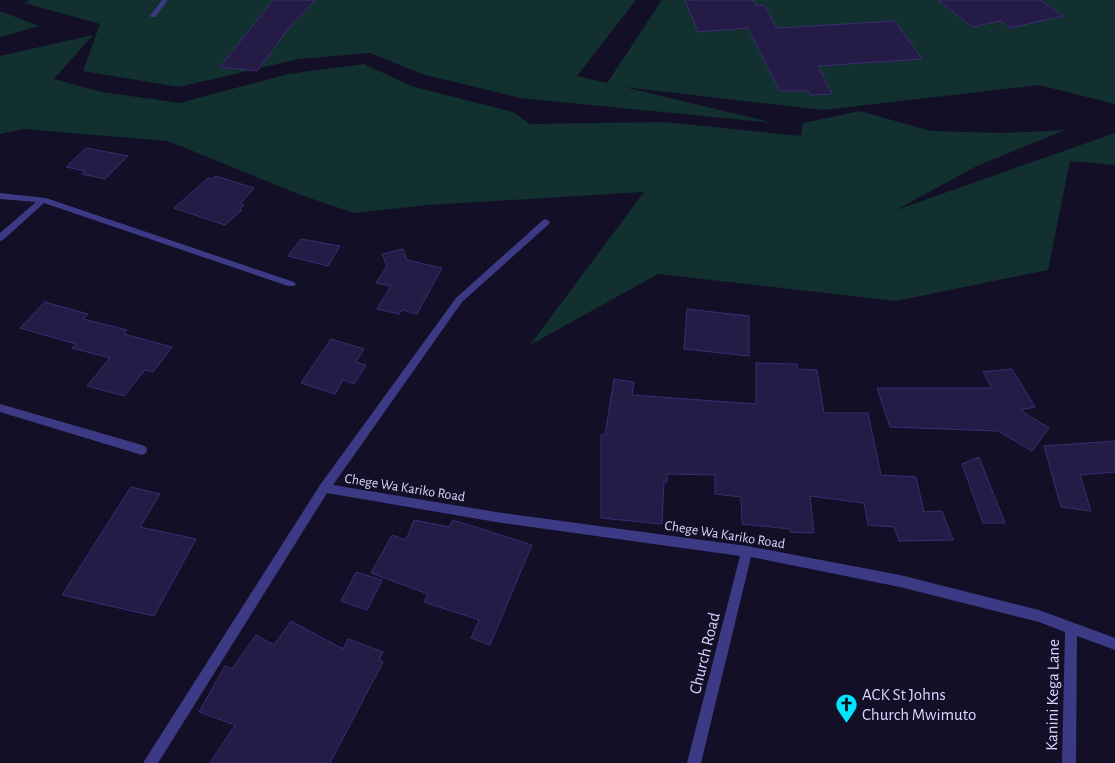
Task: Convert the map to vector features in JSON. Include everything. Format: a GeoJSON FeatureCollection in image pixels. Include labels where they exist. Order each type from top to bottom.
{"type":"FeatureCollection","features":[{"type":"Feature","properties":{"kind":"street"},"geometry":{"type":"LineString","coordinates":[[153,16],[165,0]]}},
{"type":"Feature","properties":{"kind":"street"},"geometry":{"type":"LineString","coordinates":[[0,196],[43,200],[291,284]]}},
{"type":"Feature","properties":{"kind":"street"},"geometry":{"type":"LineString","coordinates":[[0,238],[43,200]]}},
{"type":"Feature","properties":{"kind":"street","name":"Chege Wa Kariko Road"},"geometry":{"type":"LineString","coordinates":[[150,763],[324,488],[459,300],[546,222]]}},
{"type":"Feature","properties":{"kind":"street"},"geometry":{"type":"LineString","coordinates":[[0,408],[142,450]]}},
{"type":"Feature","properties":{"kind":"street","name":"Chege Wa Kariko Road"},"geometry":{"type":"LineString","coordinates":[[324,488],[496,517],[747,551],[900,581],[1039,616],[1115,644]]}},
{"type":"Feature","properties":{"kind":"street","name":"Church Road"},"geometry":{"type":"LineString","coordinates":[[694,763],[747,551]]}},
{"type":"Feature","properties":{"kind":"street","name":"Kanini Kega Lane"},"geometry":{"type":"LineString","coordinates":[[1069,763],[1071,628]]}},
{"type":"Feature","properties":{"kind":"green space"},"geometry":{"type":"Polygon","coordinates":[[[29,0],[636,0],[577,76],[607,83],[662,0],[1115,0],[1115,104],[1039,85],[823,110],[624,87],[774,123],[520,98],[422,74],[370,53],[299,59],[179,87],[83,71],[100,24],[24,3],[29,0]]]}},
{"type":"Feature","properties":{"kind":"green space"},"geometry":{"type":"Polygon","coordinates":[[[0,11],[39,26],[0,37],[0,11]]]}},
{"type":"Feature","properties":{"kind":"green space"},"geometry":{"type":"Polygon","coordinates":[[[93,35],[54,79],[102,92],[180,103],[288,74],[364,64],[414,87],[513,112],[530,124],[665,122],[801,136],[803,123],[860,111],[931,131],[1004,133],[1065,130],[977,166],[896,210],[1115,133],[1115,165],[1070,161],[1048,270],[896,301],[658,274],[530,345],[644,192],[428,205],[354,213],[301,195],[168,141],[24,129],[0,134],[0,56],[93,35]]]}},
{"type":"Feature","properties":{"kind":"building"},"geometry":{"type":"Polygon","coordinates":[[[273,0],[315,0],[289,28],[257,71],[220,67],[273,0]]]}},
{"type":"Feature","properties":{"kind":"building"},"geometry":{"type":"Polygon","coordinates":[[[685,0],[753,0],[756,6],[764,5],[777,28],[895,21],[922,59],[818,66],[832,94],[810,95],[808,91],[780,91],[748,28],[698,32],[685,0]]]}},
{"type":"Feature","properties":{"kind":"building"},"geometry":{"type":"Polygon","coordinates":[[[938,0],[1040,0],[1063,16],[1010,28],[1001,21],[972,27],[938,0]]]}},
{"type":"Feature","properties":{"kind":"building"},"geometry":{"type":"Polygon","coordinates":[[[86,148],[128,156],[105,179],[82,174],[85,171],[66,167],[86,148]]]}},
{"type":"Feature","properties":{"kind":"building"},"geometry":{"type":"Polygon","coordinates":[[[216,176],[254,188],[240,204],[244,205],[240,209],[242,210],[225,225],[174,208],[208,178],[212,179],[216,176]]]}},
{"type":"Feature","properties":{"kind":"building"},"geometry":{"type":"Polygon","coordinates":[[[301,239],[340,246],[328,266],[288,256],[301,239]]]}},
{"type":"Feature","properties":{"kind":"building"},"geometry":{"type":"Polygon","coordinates":[[[403,249],[407,260],[442,268],[417,314],[402,310],[399,314],[377,309],[391,286],[376,283],[387,266],[382,254],[403,249]]]}},
{"type":"Feature","properties":{"kind":"building"},"geometry":{"type":"Polygon","coordinates":[[[45,302],[88,314],[83,319],[127,330],[124,334],[172,347],[153,372],[145,370],[124,396],[87,386],[110,358],[72,348],[76,344],[20,328],[45,302]]]}},
{"type":"Feature","properties":{"kind":"building"},"geometry":{"type":"Polygon","coordinates":[[[687,309],[749,316],[749,356],[684,349],[687,309]]]}},
{"type":"Feature","properties":{"kind":"building"},"geometry":{"type":"Polygon","coordinates":[[[331,339],[364,349],[356,362],[366,365],[354,384],[343,380],[335,394],[301,383],[331,339]]]}},
{"type":"Feature","properties":{"kind":"building"},"geometry":{"type":"Polygon","coordinates":[[[756,363],[797,364],[798,369],[817,370],[824,413],[868,413],[881,475],[916,477],[924,512],[942,511],[953,540],[899,541],[894,527],[868,525],[864,503],[810,496],[814,533],[790,532],[790,529],[742,524],[741,497],[715,494],[715,475],[667,474],[667,482],[664,482],[662,524],[601,518],[601,435],[605,435],[614,379],[634,382],[632,395],[756,404],[756,363]]]}},
{"type":"Feature","properties":{"kind":"building"},"geometry":{"type":"Polygon","coordinates":[[[1012,369],[1035,407],[1020,410],[1049,428],[1032,451],[998,431],[890,427],[877,388],[992,388],[983,372],[1012,369]]]}},
{"type":"Feature","properties":{"kind":"building"},"geometry":{"type":"Polygon","coordinates":[[[1115,441],[1115,472],[1080,475],[1091,511],[1061,507],[1044,446],[1115,441]]]}},
{"type":"Feature","properties":{"kind":"building"},"geometry":{"type":"Polygon","coordinates":[[[979,457],[1005,523],[983,523],[962,464],[979,457]]]}},
{"type":"Feature","properties":{"kind":"building"},"geometry":{"type":"Polygon","coordinates":[[[131,487],[160,494],[140,527],[196,539],[154,616],[62,595],[131,487]]]}},
{"type":"Feature","properties":{"kind":"building"},"geometry":{"type":"Polygon","coordinates":[[[414,520],[449,527],[453,520],[532,545],[490,645],[471,638],[479,620],[424,602],[428,594],[371,573],[392,535],[406,540],[414,520]]]}},
{"type":"Feature","properties":{"kind":"building"},"geometry":{"type":"Polygon","coordinates":[[[356,572],[382,580],[367,610],[341,601],[356,572]]]}},
{"type":"Feature","properties":{"kind":"building"},"geometry":{"type":"Polygon","coordinates":[[[291,621],[343,649],[348,639],[383,652],[379,660],[383,662],[330,763],[210,763],[235,725],[199,712],[225,666],[232,669],[256,635],[274,645],[291,621]]]}},
{"type":"Feature","properties":{"kind":"place","name":"ACK St Johns Church Mwimuto"},"geometry":{"type":"Point","coordinates":[846,724]}}]}
